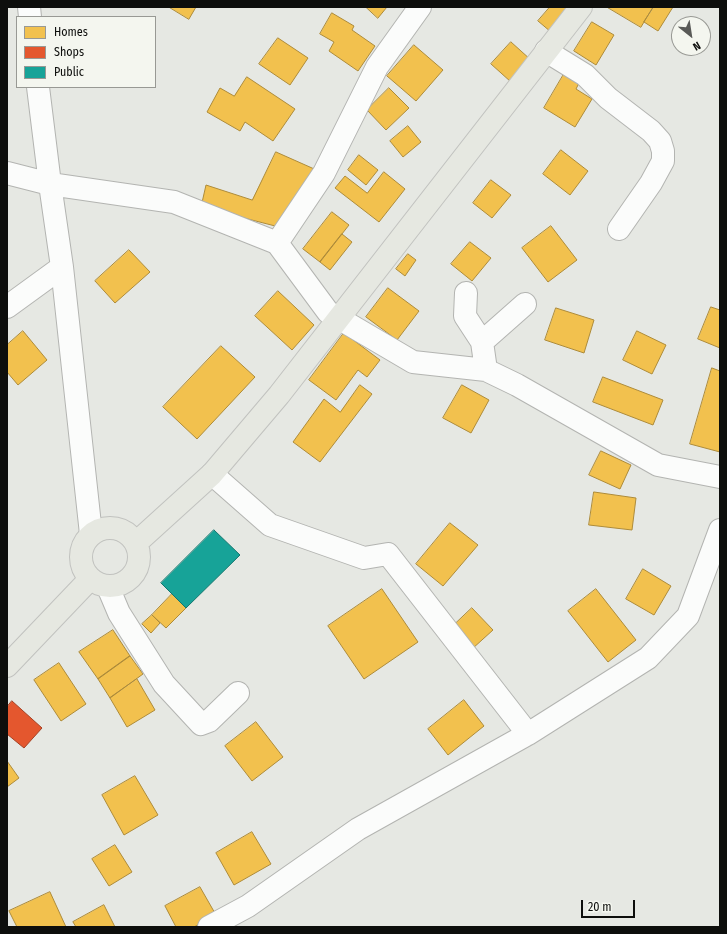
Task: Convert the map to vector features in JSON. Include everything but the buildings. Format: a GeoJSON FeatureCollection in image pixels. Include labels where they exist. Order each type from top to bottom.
{"type":"FeatureCollection","features":[{"type":"Feature","properties":{"kind":"main road"},"geometry":{"type":"LineString","coordinates":[[136,543],[212,474],[279,395],[581,7]]}},
{"type":"Feature","properties":{"kind":"main road"},"geometry":{"type":"LineString","coordinates":[[115,528],[128,534],[136,543],[140,558],[137,570],[131,578],[122,584],[99,583],[83,569],[80,554],[87,539],[91,534],[98,530],[115,528]]}},
{"type":"Feature","properties":{"kind":"main road"},"geometry":{"type":"LineString","coordinates":[[7,666],[99,583]]}},
{"type":"Feature","properties":{"kind":"street"},"geometry":{"type":"LineString","coordinates":[[277,243],[324,173],[377,68],[420,7]]}},
{"type":"Feature","properties":{"kind":"street"},"geometry":{"type":"LineString","coordinates":[[546,51],[584,75],[608,98],[651,131],[660,141],[663,151],[663,161],[651,183],[619,229]]}},
{"type":"Feature","properties":{"kind":"street"},"geometry":{"type":"LineString","coordinates":[[38,88],[62,267],[91,534]]}},
{"type":"Feature","properties":{"kind":"street"},"geometry":{"type":"LineString","coordinates":[[7,173],[50,184],[174,202],[277,243],[328,312],[413,362],[486,370],[517,385],[658,465],[720,477]]}},
{"type":"Feature","properties":{"kind":"street"},"geometry":{"type":"LineString","coordinates":[[7,307],[62,267]]}},
{"type":"Feature","properties":{"kind":"street"},"geometry":{"type":"LineString","coordinates":[[466,293],[465,316],[482,342],[486,370]]}},
{"type":"Feature","properties":{"kind":"street"},"geometry":{"type":"LineString","coordinates":[[482,342],[525,304]]}},
{"type":"Feature","properties":{"kind":"street"},"geometry":{"type":"LineString","coordinates":[[212,474],[270,525],[364,558],[388,554],[528,734]]}},
{"type":"Feature","properties":{"kind":"street"},"geometry":{"type":"LineString","coordinates":[[210,927],[248,906],[358,829],[528,734],[648,658],[688,616],[720,530]]}},
{"type":"Feature","properties":{"kind":"street"},"geometry":{"type":"LineString","coordinates":[[99,583],[164,684],[201,724],[209,721],[238,693]]}}]}
